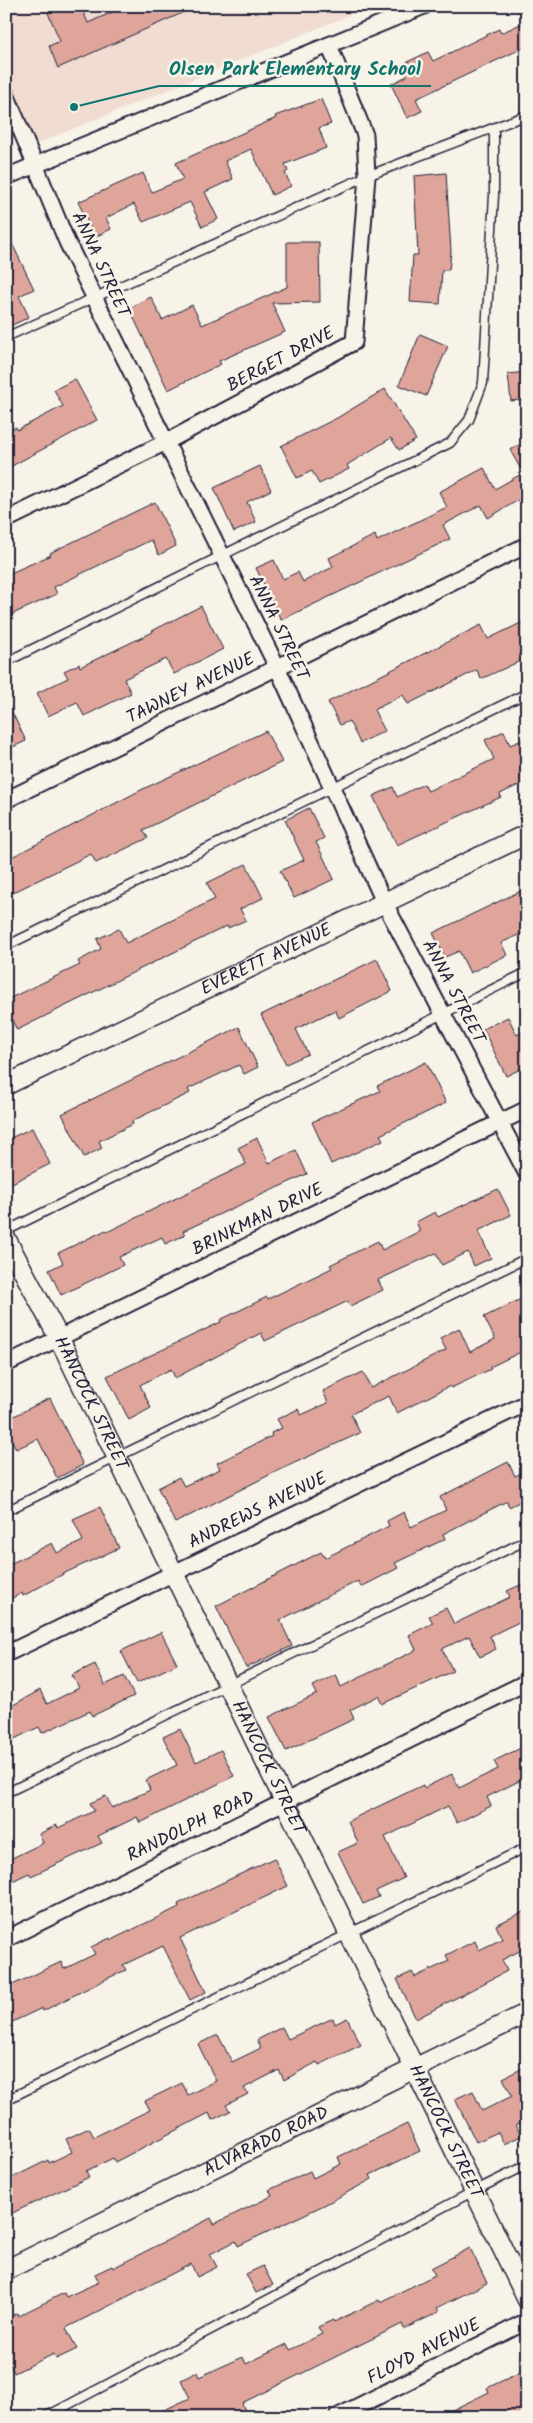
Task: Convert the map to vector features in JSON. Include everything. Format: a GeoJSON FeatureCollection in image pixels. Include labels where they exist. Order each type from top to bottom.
{"type":"FeatureCollection","features":[{"type":"Feature","properties":{"kind":"street"},"geometry":{"type":"LineString","coordinates":[[6,177],[424,6]]}},
{"type":"Feature","properties":{"kind":"street","name":"BERGET DRIVE"},"geometry":{"type":"LineString","coordinates":[[6,520],[166,442],[354,342],[367,176],[365,135],[329,45]]}},
{"type":"Feature","properties":{"kind":"street","name":"ANNA STREET"},"geometry":{"type":"LineString","coordinates":[[6,94],[67,242],[277,667],[385,904],[527,1174]]}},
{"type":"Feature","properties":{"kind":"street","name":"TAWNEY AVENUE"},"geometry":{"type":"LineString","coordinates":[[6,800],[527,545]]}},
{"type":"Feature","properties":{"kind":"street","name":"EVERETT AVENUE"},"geometry":{"type":"LineString","coordinates":[[6,1085],[527,834]]}},
{"type":"Feature","properties":{"kind":"street","name":"BRINKMAN DRIVE"},"geometry":{"type":"LineString","coordinates":[[6,1364],[527,1109]]}},
{"type":"Feature","properties":{"kind":"street","name":"HANCOCK STREET"},"geometry":{"type":"LineString","coordinates":[[6,1239],[59,1338],[527,2299]]}},
{"type":"Feature","properties":{"kind":"street","name":"ANDREWS AVENUE"},"geometry":{"type":"LineString","coordinates":[[6,1654],[515,1407],[527,1403]]}},
{"type":"Feature","properties":{"kind":"street","name":"RANDOLPH ROAD"},"geometry":{"type":"LineString","coordinates":[[6,1939],[527,1682]]}},
{"type":"Feature","properties":{"kind":"street","name":"ALVARADO ROAD"},"geometry":{"type":"LineString","coordinates":[[6,2270],[527,2013]]}},
{"type":"Feature","properties":{"kind":"street","name":"FLOYD AVENUE"},"geometry":{"type":"LineString","coordinates":[[338,2417],[527,2321]]}},
{"type":"Feature","properties":{"kind":"lane"},"geometry":{"type":"LineString","coordinates":[[6,337],[367,176],[527,115]]}},
{"type":"Feature","properties":{"kind":"lane"},"geometry":{"type":"LineString","coordinates":[[6,662],[450,443],[469,420],[483,383],[494,195],[494,128]]}},
{"type":"Feature","properties":{"kind":"lane"},"geometry":{"type":"LineString","coordinates":[[6,946],[527,693]]}},
{"type":"Feature","properties":{"kind":"lane"},"geometry":{"type":"LineString","coordinates":[[6,1231],[527,972]]}},
{"type":"Feature","properties":{"kind":"lane"},"geometry":{"type":"LineString","coordinates":[[6,1511],[527,1258]]}},
{"type":"Feature","properties":{"kind":"lane"},"geometry":{"type":"LineString","coordinates":[[6,1793],[227,1684],[527,1540]]}},
{"type":"Feature","properties":{"kind":"lane"},"geometry":{"type":"LineString","coordinates":[[6,2100],[527,1847]]}},
{"type":"Feature","properties":{"kind":"lane"},"geometry":{"type":"LineString","coordinates":[[45,2417],[474,2191],[527,2165]]}},
{"type":"Feature","properties":{"kind":"shaded area"},"geometry":{"type":"Polygon","coordinates":[[[6,6],[372,6],[36,144],[6,70],[6,6]]]}},
{"type":"Feature","properties":{"kind":"building"},"geometry":{"type":"Polygon","coordinates":[[[45,6],[81,6],[88,23],[126,6],[198,6],[58,68],[49,46],[60,41],[45,6]]]}},
{"type":"Feature","properties":{"kind":"building"},"geometry":{"type":"Polygon","coordinates":[[[527,21],[527,46],[416,99],[422,111],[407,118],[391,84],[407,76],[401,65],[428,52],[433,61],[499,29],[501,33],[527,21]]]}},
{"type":"Feature","properties":{"kind":"building"},"geometry":{"type":"Polygon","coordinates":[[[321,99],[331,124],[319,128],[326,148],[285,164],[288,171],[285,173],[291,186],[272,195],[251,149],[225,161],[233,179],[205,192],[218,219],[202,227],[190,202],[143,222],[134,204],[106,218],[111,229],[95,237],[78,202],[143,173],[152,192],[183,179],[176,163],[276,118],[275,116],[321,99]]]}},
{"type":"Feature","properties":{"kind":"building"},"geometry":{"type":"Polygon","coordinates":[[[446,173],[451,251],[449,270],[442,270],[440,304],[410,302],[413,255],[418,255],[414,176],[446,173]]]}},
{"type":"Feature","properties":{"kind":"building"},"geometry":{"type":"Polygon","coordinates":[[[6,231],[34,289],[19,296],[29,317],[6,328],[6,231]]]}},
{"type":"Feature","properties":{"kind":"building"},"geometry":{"type":"Polygon","coordinates":[[[287,242],[319,242],[320,302],[272,303],[285,332],[219,361],[221,364],[168,390],[129,308],[151,297],[162,320],[192,305],[202,325],[287,287],[287,242]]]}},
{"type":"Feature","properties":{"kind":"building"},"geometry":{"type":"Polygon","coordinates":[[[420,334],[448,346],[426,396],[399,385],[420,334]]]}},
{"type":"Feature","properties":{"kind":"building"},"geometry":{"type":"Polygon","coordinates":[[[527,372],[527,399],[511,401],[508,374],[527,372]]]}},
{"type":"Feature","properties":{"kind":"building"},"geometry":{"type":"Polygon","coordinates":[[[75,379],[97,420],[6,469],[6,432],[16,427],[17,430],[63,406],[54,390],[75,379]]]}},
{"type":"Feature","properties":{"kind":"building"},"geometry":{"type":"Polygon","coordinates":[[[385,389],[416,440],[399,450],[391,438],[347,465],[349,469],[319,484],[312,471],[297,478],[281,446],[337,418],[385,389]]]}},
{"type":"Feature","properties":{"kind":"building"},"geometry":{"type":"Polygon","coordinates":[[[527,441],[527,495],[488,518],[481,505],[443,525],[450,539],[281,620],[256,568],[274,560],[283,579],[298,572],[303,582],[333,567],[329,558],[375,535],[377,541],[447,507],[439,492],[484,468],[495,489],[523,473],[510,450],[527,441]]]}},
{"type":"Feature","properties":{"kind":"building"},"geometry":{"type":"Polygon","coordinates":[[[260,466],[271,490],[247,502],[256,522],[234,532],[214,488],[260,466]]]}},
{"type":"Feature","properties":{"kind":"building"},"geometry":{"type":"Polygon","coordinates":[[[155,502],[176,546],[159,555],[151,540],[54,587],[57,594],[6,617],[6,575],[51,555],[50,553],[155,502]]]}},
{"type":"Feature","properties":{"kind":"building"},"geometry":{"type":"Polygon","coordinates":[[[201,606],[223,649],[174,674],[166,659],[124,679],[131,693],[84,716],[77,702],[48,716],[37,693],[68,678],[64,671],[79,664],[80,667],[153,632],[201,606]]]}},
{"type":"Feature","properties":{"kind":"building"},"geometry":{"type":"Polygon","coordinates":[[[527,620],[527,658],[481,679],[477,670],[408,704],[403,695],[374,710],[385,731],[360,743],[349,721],[340,725],[328,702],[481,625],[488,639],[527,620]]]}},
{"type":"Feature","properties":{"kind":"building"},"geometry":{"type":"Polygon","coordinates":[[[6,700],[26,741],[6,750],[6,700]]]}},
{"type":"Feature","properties":{"kind":"building"},"geometry":{"type":"Polygon","coordinates":[[[266,731],[282,762],[143,830],[148,838],[96,863],[91,854],[6,896],[6,860],[141,790],[266,731]]]}},
{"type":"Feature","properties":{"kind":"building"},"geometry":{"type":"Polygon","coordinates":[[[504,731],[510,745],[527,738],[527,781],[500,794],[501,797],[397,845],[373,796],[393,787],[397,797],[424,784],[428,791],[494,759],[485,740],[504,731]]]}},
{"type":"Feature","properties":{"kind":"building"},"geometry":{"type":"Polygon","coordinates":[[[309,808],[324,838],[316,842],[334,879],[294,898],[280,871],[304,860],[285,820],[309,808]]]}},
{"type":"Feature","properties":{"kind":"building"},"geometry":{"type":"Polygon","coordinates":[[[246,864],[263,898],[240,909],[246,920],[228,928],[227,926],[17,1030],[6,1008],[6,1000],[80,965],[78,961],[101,949],[97,939],[119,929],[126,943],[215,899],[207,883],[246,864]]]}},
{"type":"Feature","properties":{"kind":"building"},"geometry":{"type":"Polygon","coordinates":[[[527,888],[527,931],[501,943],[507,955],[470,973],[459,951],[445,957],[433,933],[527,888]]]}},
{"type":"Feature","properties":{"kind":"building"},"geometry":{"type":"Polygon","coordinates":[[[377,959],[392,991],[339,1018],[335,1010],[296,1029],[308,1054],[286,1064],[261,1015],[377,959]]]}},
{"type":"Feature","properties":{"kind":"building"},"geometry":{"type":"Polygon","coordinates":[[[508,1017],[517,1035],[527,1030],[527,1066],[506,1076],[483,1029],[508,1017]]]}},
{"type":"Feature","properties":{"kind":"building"},"geometry":{"type":"Polygon","coordinates":[[[239,1027],[258,1067],[244,1074],[239,1065],[188,1089],[190,1093],[132,1121],[133,1124],[99,1141],[102,1148],[84,1157],[62,1114],[239,1027]]]}},
{"type":"Feature","properties":{"kind":"building"},"geometry":{"type":"Polygon","coordinates":[[[426,1062],[446,1103],[380,1135],[383,1140],[331,1164],[312,1122],[380,1091],[377,1086],[426,1062]]]}},
{"type":"Feature","properties":{"kind":"building"},"geometry":{"type":"Polygon","coordinates":[[[32,1128],[50,1164],[12,1183],[6,1171],[6,1140],[32,1128]]]}},
{"type":"Feature","properties":{"kind":"building"},"geometry":{"type":"Polygon","coordinates":[[[257,1138],[269,1163],[296,1150],[307,1174],[183,1231],[185,1235],[165,1244],[162,1237],[119,1257],[123,1265],[61,1295],[49,1270],[63,1263],[58,1253],[106,1230],[107,1232],[246,1164],[238,1148],[257,1138]]]}},
{"type":"Feature","properties":{"kind":"building"},"geometry":{"type":"Polygon","coordinates":[[[498,1189],[511,1215],[478,1231],[491,1258],[474,1266],[468,1252],[442,1265],[436,1253],[378,1280],[383,1290],[350,1306],[348,1301],[265,1341],[261,1333],[175,1378],[171,1369],[140,1385],[151,1408],[129,1420],[107,1376],[221,1322],[220,1320],[267,1297],[268,1299],[332,1268],[330,1265],[378,1241],[382,1250],[420,1231],[416,1222],[435,1212],[438,1217],[498,1189]]]}},
{"type":"Feature","properties":{"kind":"building"},"geometry":{"type":"Polygon","coordinates":[[[527,1296],[527,1349],[490,1367],[491,1369],[451,1388],[450,1386],[397,1413],[389,1396],[351,1414],[360,1433],[279,1470],[175,1523],[158,1488],[179,1477],[184,1486],[220,1469],[217,1463],[272,1436],[271,1433],[282,1428],[277,1419],[298,1409],[301,1415],[328,1403],[323,1391],[363,1372],[371,1388],[446,1350],[440,1338],[459,1328],[470,1352],[495,1339],[484,1317],[527,1296]]]}},
{"type":"Feature","properties":{"kind":"building"},"geometry":{"type":"Polygon","coordinates":[[[50,1398],[83,1465],[57,1478],[38,1439],[16,1449],[6,1428],[6,1420],[50,1398]]]}},
{"type":"Feature","properties":{"kind":"building"},"geometry":{"type":"Polygon","coordinates":[[[508,1462],[515,1476],[527,1471],[527,1498],[509,1507],[507,1501],[443,1534],[445,1539],[395,1563],[398,1568],[361,1587],[358,1581],[280,1620],[292,1646],[246,1668],[216,1606],[321,1552],[325,1558],[389,1526],[387,1521],[404,1512],[411,1527],[446,1510],[440,1497],[508,1462]]]}},
{"type":"Feature","properties":{"kind":"building"},"geometry":{"type":"Polygon","coordinates":[[[100,1507],[119,1548],[67,1572],[23,1596],[22,1593],[6,1601],[6,1566],[52,1543],[57,1553],[83,1541],[73,1519],[100,1507]]]}},
{"type":"Feature","properties":{"kind":"building"},"geometry":{"type":"Polygon","coordinates":[[[527,1582],[527,1618],[490,1636],[496,1649],[480,1657],[469,1636],[442,1649],[453,1671],[382,1704],[378,1696],[350,1710],[354,1719],[286,1751],[269,1717],[317,1694],[313,1686],[336,1675],[341,1687],[416,1650],[409,1635],[433,1623],[429,1616],[446,1608],[454,1624],[510,1597],[507,1591],[527,1582]]]}},
{"type":"Feature","properties":{"kind":"building"},"geometry":{"type":"Polygon","coordinates":[[[161,1632],[177,1664],[137,1683],[121,1651],[161,1632]]]}},
{"type":"Feature","properties":{"kind":"building"},"geometry":{"type":"Polygon","coordinates":[[[95,1664],[105,1685],[124,1676],[134,1696],[92,1716],[90,1711],[42,1733],[39,1727],[6,1743],[6,1709],[40,1690],[47,1704],[79,1688],[72,1675],[95,1664]]]}},
{"type":"Feature","properties":{"kind":"building"},"geometry":{"type":"Polygon","coordinates":[[[180,1729],[196,1762],[221,1750],[234,1776],[140,1823],[137,1817],[98,1836],[102,1843],[31,1876],[29,1873],[6,1884],[6,1861],[43,1843],[39,1834],[57,1825],[58,1828],[94,1811],[90,1803],[106,1796],[112,1808],[150,1790],[146,1780],[177,1765],[163,1737],[180,1729]]]}},
{"type":"Feature","properties":{"kind":"building"},"geometry":{"type":"Polygon","coordinates":[[[527,1745],[527,1777],[487,1797],[491,1806],[457,1823],[448,1806],[385,1837],[404,1878],[376,1891],[379,1897],[363,1904],[338,1852],[358,1843],[348,1821],[423,1785],[424,1788],[452,1774],[459,1788],[498,1769],[494,1761],[527,1745]]]}},
{"type":"Feature","properties":{"kind":"building"},"geometry":{"type":"Polygon","coordinates":[[[274,1858],[288,1886],[180,1938],[206,1992],[190,2000],[163,1946],[123,1965],[126,1970],[43,2011],[42,2008],[6,2025],[6,1988],[61,1962],[64,1969],[95,1954],[91,1947],[110,1938],[111,1940],[179,1907],[178,1904],[274,1858]]]}},
{"type":"Feature","properties":{"kind":"building"},"geometry":{"type":"Polygon","coordinates":[[[527,1910],[527,1947],[502,1960],[507,1971],[416,2019],[397,1979],[412,1972],[415,1977],[449,1961],[446,1955],[475,1941],[479,1950],[502,1939],[496,1925],[527,1910]]]}},
{"type":"Feature","properties":{"kind":"building"},"geometry":{"type":"Polygon","coordinates":[[[333,2018],[335,2024],[347,2018],[361,2045],[319,2065],[317,2062],[284,2080],[279,2070],[244,2088],[248,2094],[226,2105],[230,2111],[212,2120],[209,2113],[115,2162],[113,2158],[86,2171],[89,2177],[6,2216],[6,2181],[48,2160],[49,2163],[72,2152],[66,2139],[89,2128],[94,2137],[150,2110],[145,2101],[182,2083],[188,2095],[216,2081],[198,2044],[218,2035],[232,2062],[261,2048],[257,2040],[282,2027],[288,2039],[333,2018]]]}},
{"type":"Feature","properties":{"kind":"building"},"geometry":{"type":"Polygon","coordinates":[[[527,2066],[527,2119],[516,2125],[521,2136],[504,2144],[498,2132],[476,2142],[455,2099],[473,2091],[482,2111],[512,2096],[503,2078],[527,2066]]]}},
{"type":"Feature","properties":{"kind":"building"},"geometry":{"type":"Polygon","coordinates":[[[407,2124],[420,2151],[370,2175],[372,2179],[326,2204],[238,2246],[236,2241],[210,2254],[217,2267],[197,2277],[191,2264],[66,2328],[77,2349],[56,2359],[54,2354],[14,2373],[6,2357],[6,2318],[17,2313],[18,2316],[64,2293],[66,2297],[99,2282],[95,2274],[112,2266],[113,2268],[211,2218],[214,2224],[272,2196],[269,2190],[310,2171],[313,2178],[341,2164],[338,2157],[407,2124]]]}},
{"type":"Feature","properties":{"kind":"building"},"geometry":{"type":"Polygon","coordinates":[[[470,2248],[487,2283],[437,2308],[439,2312],[404,2329],[402,2324],[242,2403],[245,2411],[232,2417],[149,2417],[190,2398],[181,2380],[197,2372],[199,2377],[243,2357],[246,2364],[287,2344],[290,2350],[322,2334],[318,2327],[333,2320],[334,2322],[379,2300],[380,2302],[435,2275],[431,2268],[470,2248]]]}},
{"type":"Feature","properties":{"kind":"building"},"geometry":{"type":"Polygon","coordinates":[[[263,2266],[273,2285],[256,2293],[246,2274],[263,2266]]]}},
{"type":"Feature","properties":{"kind":"building"},"geometry":{"type":"Polygon","coordinates":[[[527,2369],[527,2410],[514,2417],[438,2417],[489,2392],[487,2388],[527,2369]]]}},
{"type":"Feature","properties":{"kind":"place","name":"Olsen Park Elementary School"},"geometry":{"type":"Point","coordinates":[74,107]}}]}
